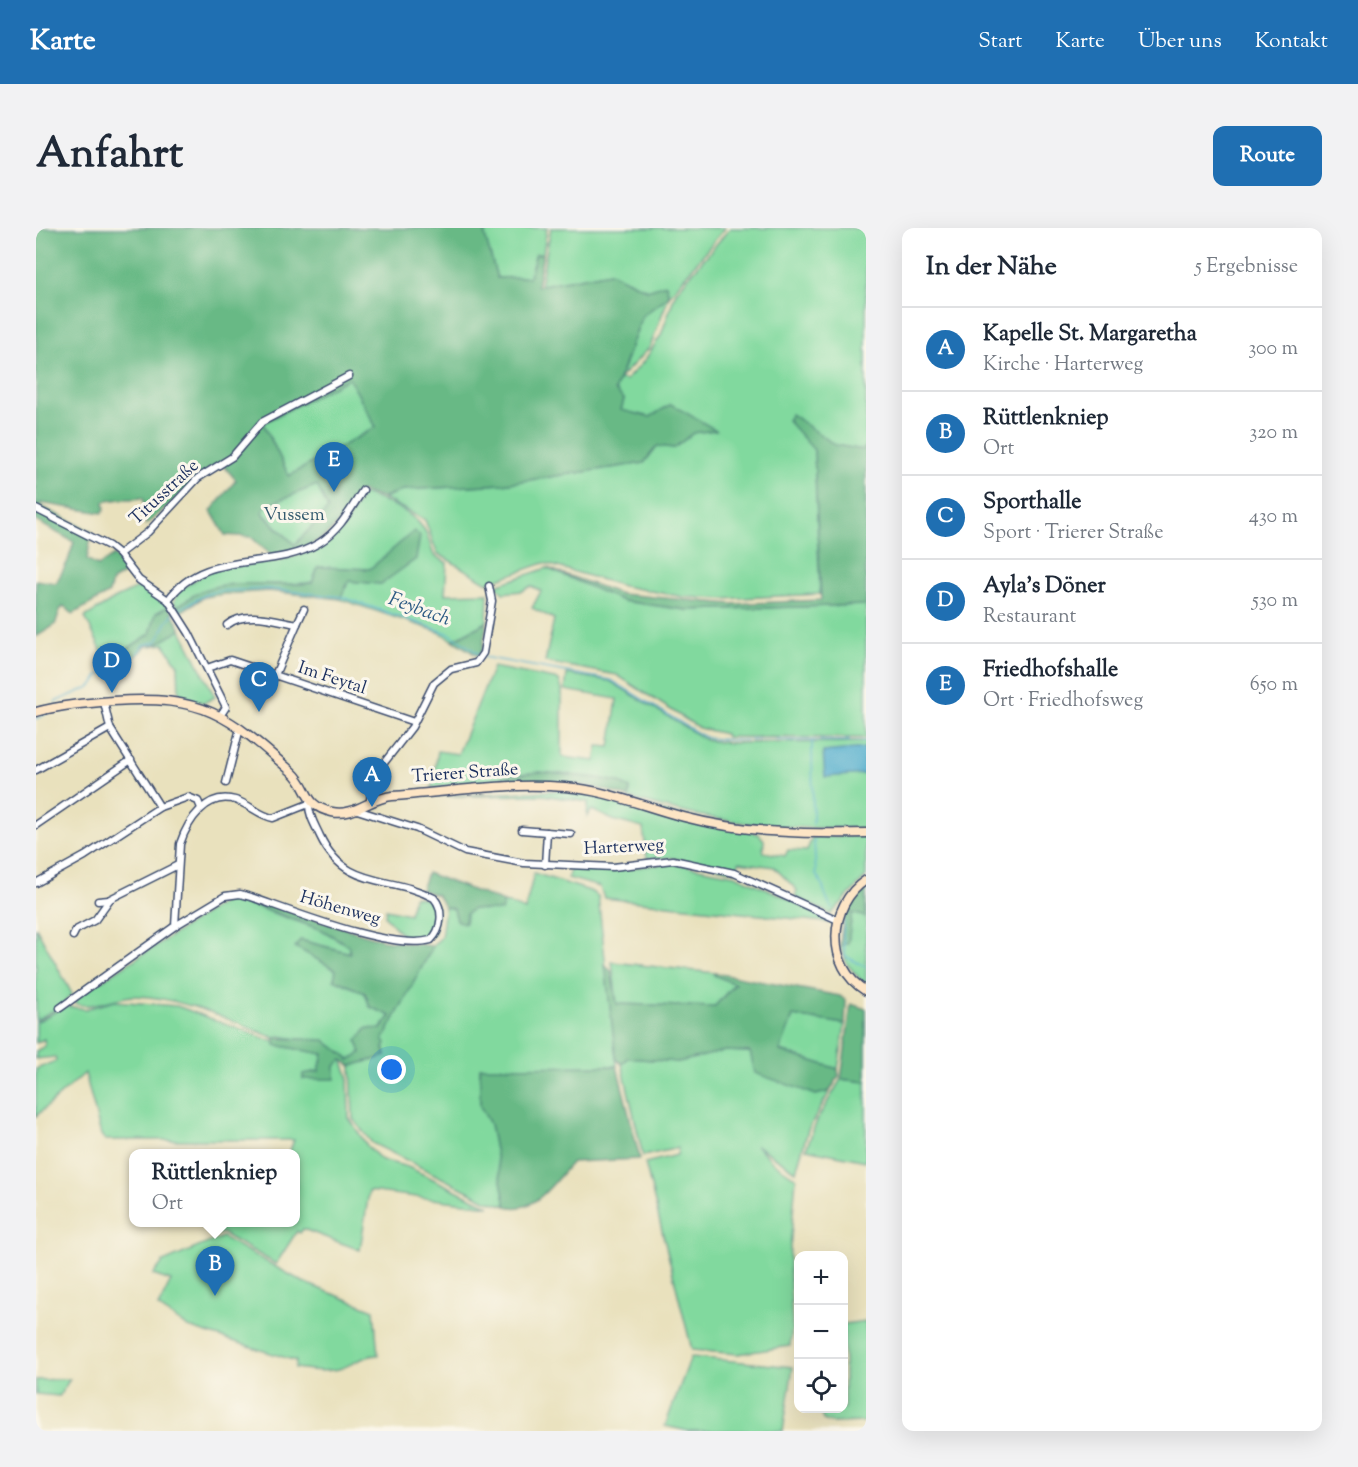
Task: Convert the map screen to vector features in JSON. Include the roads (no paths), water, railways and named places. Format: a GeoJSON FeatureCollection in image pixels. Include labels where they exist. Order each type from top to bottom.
{"type":"FeatureCollection","features":[{"type":"Feature","properties":{"kind":"main road"},"geometry":{"type":"LineString","coordinates":[[36,711],[104,702],[150,699],[180,701],[220,716],[240,728],[294,774],[310,804],[334,813],[357,810]]}},
{"type":"Feature","properties":{"kind":"main road","name":"Trierer Straße"},"geometry":{"type":"LineString","coordinates":[[357,810],[370,800],[385,796],[461,790],[565,787],[608,794],[686,818],[724,826],[800,834],[866,833]]}},
{"type":"Feature","properties":{"kind":"main road"},"geometry":{"type":"LineString","coordinates":[[866,880],[851,894],[838,920],[836,937],[841,963],[849,976],[866,991]]}},
{"type":"Feature","properties":{"kind":"street","name":"Titusstraße"},"geometry":{"type":"LineString","coordinates":[[120,554],[148,532],[198,478],[232,457],[262,422],[349,376]]}},
{"type":"Feature","properties":{"kind":"street"},"geometry":{"type":"LineString","coordinates":[[168,600],[175,590],[210,567],[282,558],[320,542],[345,519],[363,490]]}},
{"type":"Feature","properties":{"kind":"street"},"geometry":{"type":"LineString","coordinates":[[36,509],[120,554],[139,580],[168,600],[179,616],[226,707],[220,716]]}},
{"type":"Feature","properties":{"kind":"street"},"geometry":{"type":"LineString","coordinates":[[370,800],[373,777],[414,722],[425,697],[441,675],[476,663],[481,656],[492,601],[489,586]]}},
{"type":"Feature","properties":{"kind":"street"},"geometry":{"type":"LineString","coordinates":[[275,675],[304,609]]}},
{"type":"Feature","properties":{"kind":"street"},"geometry":{"type":"LineString","coordinates":[[227,626],[235,618],[248,617],[297,624]]}},
{"type":"Feature","properties":{"kind":"street","name":"Im Feytal"},"geometry":{"type":"LineString","coordinates":[[207,668],[230,660],[414,722]]}},
{"type":"Feature","properties":{"kind":"street"},"geometry":{"type":"LineString","coordinates":[[104,702],[110,728],[160,807]]}},
{"type":"Feature","properties":{"kind":"street"},"geometry":{"type":"LineString","coordinates":[[36,770],[110,728]]}},
{"type":"Feature","properties":{"kind":"street"},"geometry":{"type":"LineString","coordinates":[[226,783],[240,728]]}},
{"type":"Feature","properties":{"kind":"street"},"geometry":{"type":"LineString","coordinates":[[36,825],[131,760]]}},
{"type":"Feature","properties":{"kind":"street"},"geometry":{"type":"LineString","coordinates":[[36,883],[85,856],[160,807],[188,797],[198,801],[201,808]]}},
{"type":"Feature","properties":{"kind":"street"},"geometry":{"type":"LineString","coordinates":[[175,926],[178,865],[184,832],[201,808],[218,798],[236,800],[273,818],[310,804]]}},
{"type":"Feature","properties":{"kind":"street","name":"Höhenweg"},"geometry":{"type":"LineString","coordinates":[[60,1008],[175,926],[225,896],[240,894],[364,933],[408,942],[431,940],[437,934],[440,922],[440,906],[434,898],[346,871],[328,853],[310,815],[310,804]]}},
{"type":"Feature","properties":{"kind":"street","name":"Harterweg"},"geometry":{"type":"LineString","coordinates":[[357,810],[417,829],[465,852],[545,865],[618,867],[673,860],[734,873],[838,920]]}},
{"type":"Feature","properties":{"kind":"street","name":"Harterweg"},"geometry":{"type":"LineString","coordinates":[[522,830],[571,834]]}},
{"type":"Feature","properties":{"kind":"street"},"geometry":{"type":"LineString","coordinates":[[545,865],[547,832]]}},
{"type":"Feature","properties":{"kind":"street"},"geometry":{"type":"LineString","coordinates":[[98,901],[106,902],[178,865]]}},
{"type":"Feature","properties":{"kind":"street"},"geometry":{"type":"LineString","coordinates":[[73,936],[76,930],[95,920],[110,899]]}},
{"type":"Feature","properties":{"kind":"water"},"geometry":{"type":"Polygon","coordinates":[[[865,748],[865,774],[825,777],[823,752],[865,748]]]}},
{"type":"Feature","properties":{"kind":"waterway","name":"Feybach"},"geometry":{"type":"LineString","coordinates":[[178,610],[207,594],[219,591],[269,589],[342,597],[450,634],[479,654]]}},
{"type":"Feature","properties":{"kind":"waterway","name":"Feybach"},"geometry":{"type":"LineString","coordinates":[[55,702],[92,686],[99,675],[130,661],[143,645],[156,642],[174,613]]}},
{"type":"Feature","properties":{"kind":"waterway","name":"Feybach"},"geometry":{"type":"LineString","coordinates":[[483,657],[611,680],[707,738],[866,741]]}},
{"type":"Feature","properties":{"kind":"waterway","name":"Feybach"},"geometry":{"type":"LineString","coordinates":[[36,719],[47,713]]}},
{"type":"Feature","properties":{"kind":"waterway"},"geometry":{"type":"LineString","coordinates":[[812,741],[813,824]]}},
{"type":"Feature","properties":{"kind":"waterway"},"geometry":{"type":"LineString","coordinates":[[814,840],[816,875],[832,908]]}},
{"type":"Feature","properties":{"kind":"waterway"},"geometry":{"type":"LineString","coordinates":[[844,920],[845,956],[866,967]]}},
{"type":"Feature","properties":{"kind":"place","name":"Friedhofshalle"},"geometry":{"type":"Point","coordinates":[334,492]}},
{"type":"Feature","properties":{"kind":"place","name":"Ayla's Döner"},"geometry":{"type":"Point","coordinates":[112,693]}},
{"type":"Feature","properties":{"kind":"place","name":"Sporthalle"},"geometry":{"type":"Point","coordinates":[259,712]}},
{"type":"Feature","properties":{"kind":"place","name":"Kapelle St. Margaretha"},"geometry":{"type":"Point","coordinates":[372,807]}},
{"type":"Feature","properties":{"kind":"place","name":"Rüttlenkniep"},"geometry":{"type":"Point","coordinates":[215,1296]}},
{"type":"Feature","properties":{"kind":"park label","name":"Vussem"},"geometry":{"type":"Point","coordinates":[294,516]}}]}
